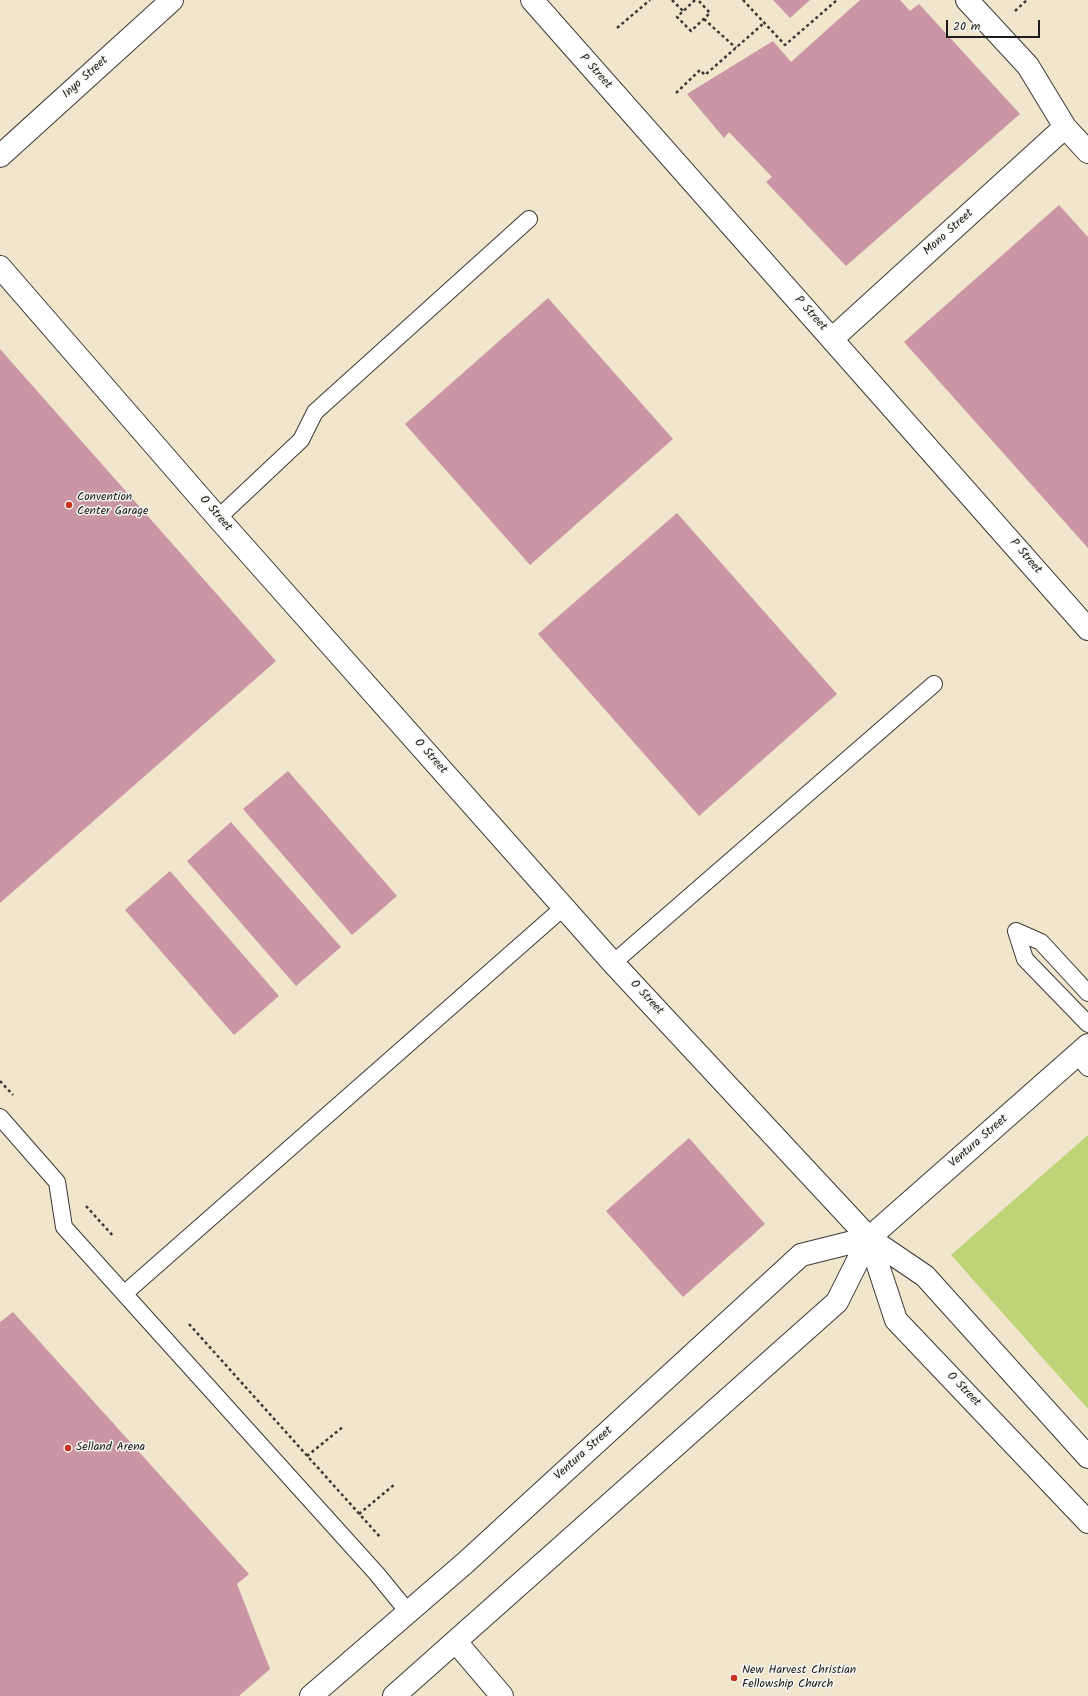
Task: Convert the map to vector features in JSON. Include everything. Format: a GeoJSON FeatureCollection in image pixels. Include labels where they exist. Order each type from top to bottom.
{"type":"FeatureCollection","features":[{"type":"Feature","properties":{"kind":"main road","name":"Inyo Street"},"geometry":{"type":"LineString","coordinates":[[0,156],[172,0]]}},
{"type":"Feature","properties":{"kind":"main road","name":"P Street"},"geometry":{"type":"LineString","coordinates":[[532,0],[1088,629]]}},
{"type":"Feature","properties":{"kind":"main road"},"geometry":{"type":"LineString","coordinates":[[966,0],[1028,66],[1065,127],[1088,152]]}},
{"type":"Feature","properties":{"kind":"main road","name":"Mono Street"},"geometry":{"type":"LineString","coordinates":[[832,339],[1065,127]]}},
{"type":"Feature","properties":{"kind":"main road","name":"O Street"},"geometry":{"type":"LineString","coordinates":[[0,266],[218,518],[613,963],[869,1238],[925,1276],[1088,1457]]}},
{"type":"Feature","properties":{"kind":"main road","name":"Ventura Street"},"geometry":{"type":"LineString","coordinates":[[394,1696],[837,1302],[869,1238],[1084,1056]]}},
{"type":"Feature","properties":{"kind":"main road","name":"O Street"},"geometry":{"type":"LineString","coordinates":[[869,1238],[896,1320],[1088,1522]]}},
{"type":"Feature","properties":{"kind":"main road","name":"Ventura Street"},"geometry":{"type":"LineString","coordinates":[[311,1696],[465,1563],[801,1256],[869,1238]]}},
{"type":"Feature","properties":{"kind":"main road"},"geometry":{"type":"LineString","coordinates":[[456,1642],[502,1696]]}},
{"type":"Feature","properties":{"kind":"lane"},"geometry":{"type":"LineString","coordinates":[[218,518],[301,440],[315,412],[529,219]]}},
{"type":"Feature","properties":{"kind":"lane"},"geometry":{"type":"LineString","coordinates":[[613,963],[934,684]]}},
{"type":"Feature","properties":{"kind":"lane"},"geometry":{"type":"LineString","coordinates":[[125,1294],[564,908]]}},
{"type":"Feature","properties":{"kind":"lane"},"geometry":{"type":"LineString","coordinates":[[1088,993],[1041,942],[1016,932],[1025,958],[1088,1024]]}},
{"type":"Feature","properties":{"kind":"lane"},"geometry":{"type":"LineString","coordinates":[[0,1117],[57,1182],[64,1227],[377,1574],[408,1612]]}},
{"type":"Feature","properties":{"kind":"path"},"geometry":{"type":"LineString","coordinates":[[617,28],[650,0]]}},
{"type":"Feature","properties":{"kind":"path"},"geometry":{"type":"LineString","coordinates":[[672,0],[683,11]]}},
{"type":"Feature","properties":{"kind":"path"},"geometry":{"type":"LineString","coordinates":[[696,0],[710,13],[691,31],[677,17],[683,11],[696,0]]}},
{"type":"Feature","properties":{"kind":"path"},"geometry":{"type":"LineString","coordinates":[[743,0],[784,45],[837,0]]}},
{"type":"Feature","properties":{"kind":"path"},"geometry":{"type":"LineString","coordinates":[[1014,13],[1028,0]]}},
{"type":"Feature","properties":{"kind":"path"},"geometry":{"type":"LineString","coordinates":[[704,19],[736,48]]}},
{"type":"Feature","properties":{"kind":"path"},"geometry":{"type":"LineString","coordinates":[[676,93],[700,70],[705,75],[764,23]]}},
{"type":"Feature","properties":{"kind":"path"},"geometry":{"type":"LineString","coordinates":[[189,1324],[380,1537]]}},
{"type":"Feature","properties":{"kind":"path"},"geometry":{"type":"LineString","coordinates":[[307,1456],[344,1426]]}},
{"type":"Feature","properties":{"kind":"path"},"geometry":{"type":"LineString","coordinates":[[359,1514],[395,1484]]}},
{"type":"Feature","properties":{"kind":"green space"},"geometry":{"type":"Polygon","coordinates":[[[1088,1135],[1088,1409],[951,1255],[1088,1135]]]}},
{"type":"Feature","properties":{"kind":"building"},"geometry":{"type":"Polygon","coordinates":[[[773,0],[810,0],[790,18],[773,0]]]}},
{"type":"Feature","properties":{"kind":"building"},"geometry":{"type":"Polygon","coordinates":[[[860,0],[900,0],[910,11],[919,4],[1020,114],[846,266],[766,182],[772,177],[729,132],[724,138],[687,94],[773,41],[791,62],[860,0]]]}},
{"type":"Feature","properties":{"kind":"building"},"geometry":{"type":"Polygon","coordinates":[[[1059,205],[1088,237],[1088,548],[904,342],[1059,205]]]}},
{"type":"Feature","properties":{"kind":"building"},"geometry":{"type":"Polygon","coordinates":[[[548,298],[673,439],[530,565],[405,424],[548,298]]]}},
{"type":"Feature","properties":{"kind":"building","name":"Convention Center Garage"},"geometry":{"type":"Polygon","coordinates":[[[0,349],[276,661],[0,903],[0,349]]]}},
{"type":"Feature","properties":{"kind":"building"},"geometry":{"type":"Polygon","coordinates":[[[677,513],[837,694],[699,816],[538,634],[677,513]]]}},
{"type":"Feature","properties":{"kind":"building"},"geometry":{"type":"Polygon","coordinates":[[[288,771],[397,896],[352,935],[243,809],[288,771]]]}},
{"type":"Feature","properties":{"kind":"building"},"geometry":{"type":"Polygon","coordinates":[[[231,822],[341,947],[296,986],[187,861],[231,822]]]}},
{"type":"Feature","properties":{"kind":"building"},"geometry":{"type":"Polygon","coordinates":[[[170,871],[279,996],[234,1035],[125,910],[170,871]]]}},
{"type":"Feature","properties":{"kind":"building"},"geometry":{"type":"Polygon","coordinates":[[[689,1138],[765,1224],[683,1297],[606,1211],[689,1138]]]}},
{"type":"Feature","properties":{"kind":"building","name":"Selland Arena"},"geometry":{"type":"Polygon","coordinates":[[[13,1312],[249,1574],[237,1584],[270,1669],[239,1696],[0,1696],[0,1322],[13,1312]]]}},
{"type":"Feature","properties":{"kind":"place","name":"Convention Center Garage"},"geometry":{"type":"Point","coordinates":[69,505]}},
{"type":"Feature","properties":{"kind":"place","name":"Selland Arena"},"geometry":{"type":"Point","coordinates":[68,1448]}},
{"type":"Feature","properties":{"kind":"place","name":"New Harvest Christian Fellowship Church"},"geometry":{"type":"Point","coordinates":[734,1678]}}]}
